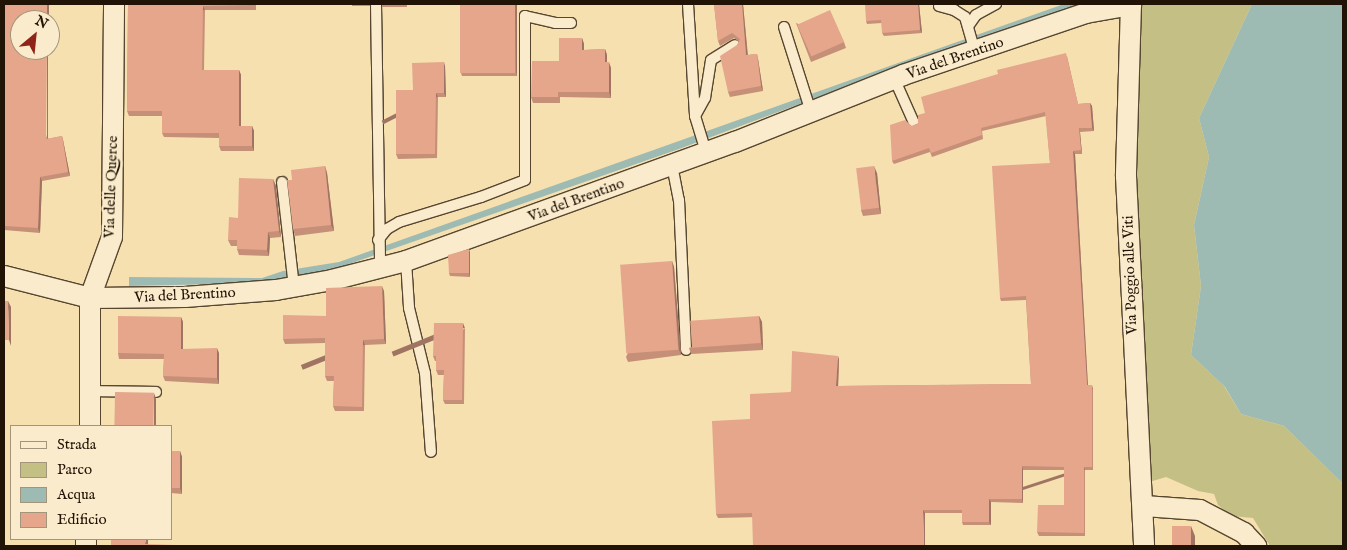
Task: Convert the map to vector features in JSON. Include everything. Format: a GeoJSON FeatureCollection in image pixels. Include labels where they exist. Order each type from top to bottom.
{"type":"FeatureCollection","features":[{"type":"Feature","properties":{"kind":"street","name":"Via delle Querce"},"geometry":{"type":"LineString","coordinates":[[90,425],[90,298],[112,238],[114,4]]}},
{"type":"Feature","properties":{"kind":"street","name":"Via del Brentino"},"geometry":{"type":"LineString","coordinates":[[4,276],[90,298],[185,297],[294,287],[406,261],[706,153],[894,78],[1086,13],[1131,5]]}},
{"type":"Feature","properties":{"kind":"street","name":"Via Poggio alle Viti"},"geometry":{"type":"LineString","coordinates":[[1131,5],[1126,176],[1132,335],[1144,506],[1144,546]]}},
{"type":"Feature","properties":{"kind":"street"},"geometry":{"type":"LineString","coordinates":[[1144,506],[1200,510],[1244,534],[1256,546]]}},
{"type":"Feature","properties":{"kind":"lane"},"geometry":{"type":"LineString","coordinates":[[376,4],[380,137],[378,240],[380,267]]}},
{"type":"Feature","properties":{"kind":"lane"},"geometry":{"type":"LineString","coordinates":[[688,4],[695,116],[706,153]]}},
{"type":"Feature","properties":{"kind":"lane"},"geometry":{"type":"LineString","coordinates":[[969,25],[976,15],[996,4]]}},
{"type":"Feature","properties":{"kind":"lane"},"geometry":{"type":"LineString","coordinates":[[939,6],[954,10],[965,17],[969,25],[974,51]]}},
{"type":"Feature","properties":{"kind":"lane"},"geometry":{"type":"LineString","coordinates":[[378,240],[387,229],[399,222],[481,197],[524,180],[525,16],[555,23],[571,23]]}},
{"type":"Feature","properties":{"kind":"lane"},"geometry":{"type":"LineString","coordinates":[[784,27],[811,112]]}},
{"type":"Feature","properties":{"kind":"lane"},"geometry":{"type":"LineString","coordinates":[[695,116],[705,98],[711,60],[735,45]]}},
{"type":"Feature","properties":{"kind":"lane"},"geometry":{"type":"LineString","coordinates":[[894,78],[914,123]]}},
{"type":"Feature","properties":{"kind":"lane"},"geometry":{"type":"LineString","coordinates":[[672,165],[679,200],[686,350]]}},
{"type":"Feature","properties":{"kind":"lane"},"geometry":{"type":"LineString","coordinates":[[282,182],[294,287]]}},
{"type":"Feature","properties":{"kind":"lane"},"geometry":{"type":"LineString","coordinates":[[406,261],[409,308],[425,373],[431,452]]}},
{"type":"Feature","properties":{"kind":"lane"},"geometry":{"type":"LineString","coordinates":[[90,392],[156,392]]}},
{"type":"Feature","properties":{"kind":"green space"},"geometry":{"type":"Polygon","coordinates":[[[1131,4],[1252,4],[1199,118],[1209,157],[1194,225],[1201,286],[1191,355],[1224,386],[1241,414],[1284,426],[1343,484],[1343,546],[1270,546],[1253,518],[1231,516],[1218,505],[1214,494],[1198,491],[1166,477],[1143,484],[1131,4]]]}},
{"type":"Feature","properties":{"kind":"water"},"geometry":{"type":"Polygon","coordinates":[[[1064,4],[1094,4],[926,57],[679,149],[332,270],[262,283],[129,286],[129,277],[262,278],[283,271],[339,262],[1064,4]]]}},
{"type":"Feature","properties":{"kind":"water"},"geometry":{"type":"Polygon","coordinates":[[[1252,4],[1343,4],[1343,484],[1284,426],[1241,414],[1225,387],[1191,355],[1201,286],[1194,225],[1209,157],[1199,118],[1252,4]]]}},
{"type":"Feature","properties":{"kind":"building"},"geometry":{"type":"Polygon","coordinates":[[[4,4],[47,4],[47,10],[10,10],[10,60],[47,60],[46,139],[62,136],[68,172],[40,177],[38,228],[4,226],[4,4]]]}},
{"type":"Feature","properties":{"kind":"building"},"geometry":{"type":"Polygon","coordinates":[[[128,4],[254,4],[203,6],[202,70],[239,70],[239,126],[252,126],[252,146],[219,146],[219,133],[162,133],[162,111],[127,111],[128,4]]]}},
{"type":"Feature","properties":{"kind":"building"},"geometry":{"type":"Polygon","coordinates":[[[460,4],[515,4],[515,73],[460,73],[460,4]]]}},
{"type":"Feature","properties":{"kind":"building"},"geometry":{"type":"Polygon","coordinates":[[[714,4],[742,4],[746,55],[757,54],[761,86],[728,92],[720,56],[737,45],[740,39],[732,33],[718,41],[714,4]]]}},
{"type":"Feature","properties":{"kind":"building"},"geometry":{"type":"Polygon","coordinates":[[[865,4],[918,4],[920,30],[882,33],[881,20],[866,21],[865,4]]]}},
{"type":"Feature","properties":{"kind":"building"},"geometry":{"type":"Polygon","coordinates":[[[830,10],[844,42],[811,57],[797,25],[830,10]]]}},
{"type":"Feature","properties":{"kind":"building"},"geometry":{"type":"Polygon","coordinates":[[[559,38],[582,38],[582,50],[605,49],[605,62],[609,62],[609,92],[558,92],[558,97],[531,97],[532,61],[559,61],[559,38]]]}},
{"type":"Feature","properties":{"kind":"building"},"geometry":{"type":"Polygon","coordinates":[[[1066,53],[1078,104],[1090,103],[1092,128],[1079,128],[1081,150],[1073,151],[1087,385],[1092,385],[1092,467],[1084,467],[1084,533],[1037,532],[1038,505],[1064,505],[1064,467],[1022,466],[1022,499],[989,499],[989,522],[962,522],[962,510],[923,510],[924,546],[753,546],[752,513],[716,514],[712,421],[750,419],[750,394],[791,392],[792,351],[838,356],[836,386],[1031,384],[1026,296],[1000,298],[992,166],[1050,163],[1045,112],[981,128],[982,135],[931,153],[929,148],[892,161],[890,125],[905,120],[912,126],[918,124],[918,115],[925,113],[921,97],[998,74],[997,70],[1066,53]]]}},
{"type":"Feature","properties":{"kind":"building"},"geometry":{"type":"Polygon","coordinates":[[[444,62],[444,93],[436,93],[435,154],[396,154],[396,90],[413,90],[412,63],[444,62]]]}},
{"type":"Feature","properties":{"kind":"building"},"geometry":{"type":"Polygon","coordinates":[[[325,166],[331,225],[293,229],[287,180],[292,180],[291,170],[325,166]]]}},
{"type":"Feature","properties":{"kind":"building"},"geometry":{"type":"Polygon","coordinates":[[[874,166],[879,208],[861,210],[856,168],[874,166]]]}},
{"type":"Feature","properties":{"kind":"building"},"geometry":{"type":"Polygon","coordinates":[[[239,178],[273,179],[279,231],[268,232],[267,250],[237,249],[237,240],[228,240],[229,217],[238,218],[239,178]]]}},
{"type":"Feature","properties":{"kind":"building"},"geometry":{"type":"Polygon","coordinates":[[[469,249],[469,273],[449,273],[448,255],[469,249]]]}},
{"type":"Feature","properties":{"kind":"building"},"geometry":{"type":"Polygon","coordinates":[[[672,261],[678,350],[626,353],[620,265],[672,261]]]}},
{"type":"Feature","properties":{"kind":"building"},"geometry":{"type":"Polygon","coordinates":[[[382,286],[384,339],[363,340],[362,407],[333,406],[334,376],[325,376],[325,338],[283,339],[283,315],[326,316],[326,288],[382,286]]]}},
{"type":"Feature","properties":{"kind":"building"},"geometry":{"type":"Polygon","coordinates":[[[4,301],[8,301],[9,340],[4,340],[4,301]]]}},
{"type":"Feature","properties":{"kind":"building"},"geometry":{"type":"Polygon","coordinates":[[[118,316],[181,317],[181,349],[217,348],[217,378],[163,376],[164,354],[118,353],[118,316]]]}},
{"type":"Feature","properties":{"kind":"building"},"geometry":{"type":"Polygon","coordinates":[[[759,316],[761,343],[692,348],[690,321],[759,316]]]}},
{"type":"Feature","properties":{"kind":"building"},"geometry":{"type":"Polygon","coordinates":[[[434,323],[463,323],[462,400],[443,400],[444,370],[436,370],[436,356],[433,356],[434,323]]]}},
{"type":"Feature","properties":{"kind":"building"},"geometry":{"type":"Polygon","coordinates":[[[115,392],[154,393],[153,425],[114,425],[115,392]]]}},
{"type":"Feature","properties":{"kind":"building"},"geometry":{"type":"Polygon","coordinates":[[[172,451],[180,451],[180,488],[172,488],[172,451]]]}},
{"type":"Feature","properties":{"kind":"building"},"geometry":{"type":"Polygon","coordinates":[[[1172,526],[1191,526],[1191,546],[1172,546],[1172,526]]]}},
{"type":"Feature","properties":{"kind":"building"},"geometry":{"type":"Polygon","coordinates":[[[111,540],[146,540],[145,544],[175,545],[175,546],[111,546],[111,540]]]}}]}
